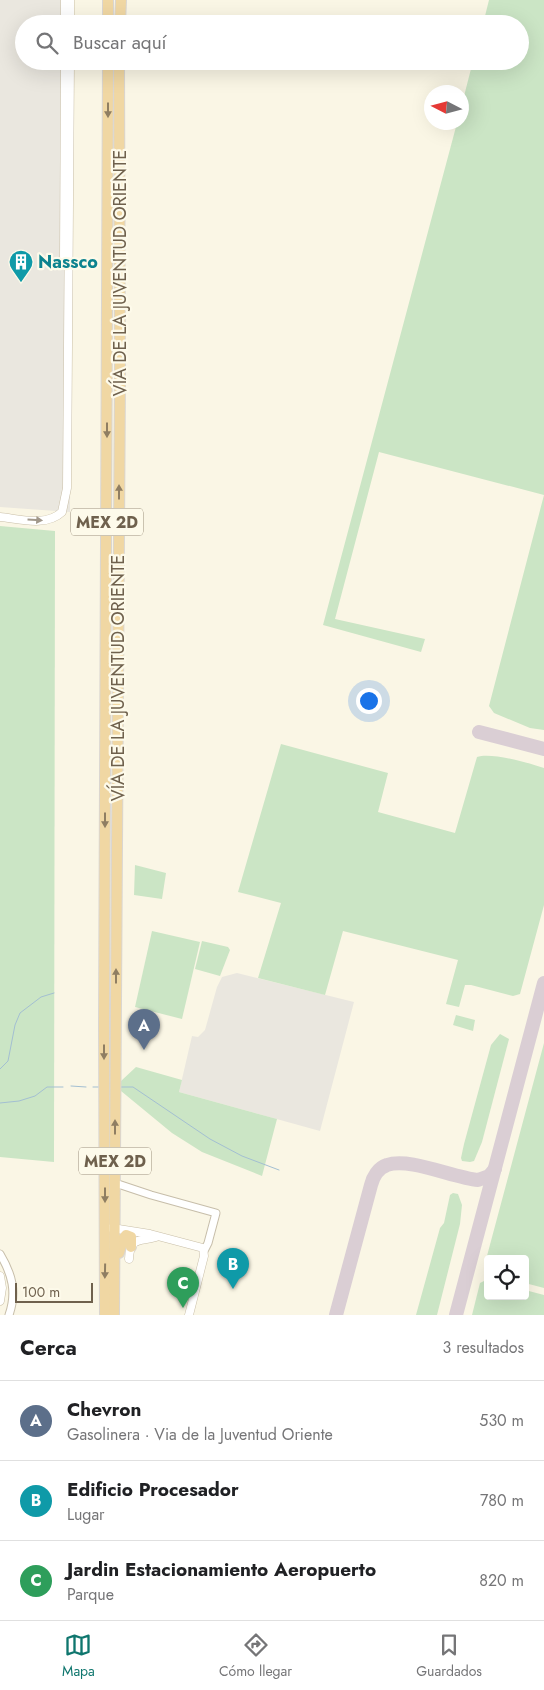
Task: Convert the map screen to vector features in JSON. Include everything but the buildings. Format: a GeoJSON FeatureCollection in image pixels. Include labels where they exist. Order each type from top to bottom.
{"type":"FeatureCollection","features":[{"type":"Feature","properties":{"kind":"highway"},"geometry":{"type":"LineString","coordinates":[[108,0],[108,15]]}},
{"type":"Feature","properties":{"kind":"highway"},"geometry":{"type":"LineString","coordinates":[[120,15],[121,0]]}},
{"type":"Feature","properties":{"kind":"highway","name":"VÍA DE LA JUVENTUD ORIENTE"},"geometry":{"type":"LineString","coordinates":[[108,70],[104,1080],[111,1228]]}},
{"type":"Feature","properties":{"kind":"highway"},"geometry":{"type":"LineString","coordinates":[[108,85],[110,70]]}},
{"type":"Feature","properties":{"kind":"highway"},"geometry":{"type":"LineString","coordinates":[[118,70],[119,85]]}},
{"type":"Feature","properties":{"kind":"highway","name":"VÍA DE LA JUVENTUD ORIENTE"},"geometry":{"type":"LineString","coordinates":[[115,1183],[120,375],[119,70]]}},
{"type":"Feature","properties":{"kind":"highway","name":"MEX 2D"},"geometry":{"type":"LineString","coordinates":[[105,1315],[115,1183]]}},
{"type":"Feature","properties":{"kind":"highway","name":"MEX 2D"},"geometry":{"type":"LineString","coordinates":[[111,1228],[125,1257],[114,1315]]}},
{"type":"Feature","properties":{"kind":"main road"},"geometry":{"type":"LineString","coordinates":[[65,0],[65,15]]}},
{"type":"Feature","properties":{"kind":"main road"},"geometry":{"type":"LineString","coordinates":[[70,0],[70,15]]}},
{"type":"Feature","properties":{"kind":"main road"},"geometry":{"type":"LineString","coordinates":[[64,506],[62,483],[65,70]]}},
{"type":"Feature","properties":{"kind":"main road"},"geometry":{"type":"LineString","coordinates":[[0,517],[44,521],[57,516],[62,512],[67,488],[70,70]]}},
{"type":"Feature","properties":{"kind":"main road"},"geometry":{"type":"LineString","coordinates":[[111,1228],[158,1236],[199,1247],[204,1251],[188,1313]]}},
{"type":"Feature","properties":{"kind":"main road"},"geometry":{"type":"LineString","coordinates":[[125,1257],[139,1239],[158,1236]]}},
{"type":"Feature","properties":{"kind":"main road"},"geometry":{"type":"LineString","coordinates":[[0,1276],[2,1288],[0,1301]]}},
{"type":"Feature","properties":{"kind":"street"},"geometry":{"type":"LineString","coordinates":[[115,1183],[216,1213],[204,1251]]}},
{"type":"Feature","properties":{"kind":"street"},"geometry":{"type":"LineString","coordinates":[[0,1254],[11,1274],[14,1289],[9,1315]]}},
{"type":"Feature","properties":{"kind":"shaded area"},"geometry":{"type":"Polygon","coordinates":[[[0,0],[72,0],[72,15],[15,15],[15,70],[72,70],[70,512],[0,507],[0,0]]]}},
{"type":"Feature","properties":{"kind":"shaded area"},"geometry":{"type":"Polygon","coordinates":[[[237,973],[354,1002],[320,1131],[179,1092],[192,1036],[198,1037],[205,1030],[217,987],[222,977],[237,973]]]}},
{"type":"Feature","properties":{"kind":"green space"},"geometry":{"type":"Polygon","coordinates":[[[489,0],[544,0],[544,495],[379,452],[335,619],[425,639],[421,652],[323,625],[455,130],[469,130],[469,85],[467,85],[471,70],[529,70],[529,15],[485,15],[489,0]]]}},
{"type":"Feature","properties":{"kind":"green space"},"geometry":{"type":"Polygon","coordinates":[[[544,495],[544,730],[530,728],[494,713],[489,706],[544,495]]]}},
{"type":"Feature","properties":{"kind":"green space"},"geometry":{"type":"Polygon","coordinates":[[[0,526],[55,531],[54,1162],[0,1157],[0,526]]]}},
{"type":"Feature","properties":{"kind":"green space"},"geometry":{"type":"Polygon","coordinates":[[[281,744],[388,773],[378,812],[455,833],[477,757],[500,757],[544,768],[544,905],[520,994],[513,996],[465,985],[459,1007],[446,1004],[458,960],[343,931],[325,995],[258,978],[281,903],[238,892],[281,744]]]}},
{"type":"Feature","properties":{"kind":"green space"},"geometry":{"type":"Polygon","coordinates":[[[135,865],[166,873],[162,899],[134,895],[135,865]]]}},
{"type":"Feature","properties":{"kind":"green space"},"geometry":{"type":"Polygon","coordinates":[[[152,931],[200,942],[182,1019],[135,1007],[152,931]]]}},
{"type":"Feature","properties":{"kind":"green space"},"geometry":{"type":"Polygon","coordinates":[[[202,941],[228,947],[230,950],[220,976],[195,969],[202,941]]]}},
{"type":"Feature","properties":{"kind":"green space"},"geometry":{"type":"Polygon","coordinates":[[[456,1015],[475,1020],[473,1031],[453,1025],[456,1015]]]}},
{"type":"Feature","properties":{"kind":"green space"},"geometry":{"type":"Polygon","coordinates":[[[500,1034],[509,1039],[482,1142],[474,1161],[462,1161],[464,1144],[491,1045],[500,1034]]]}},
{"type":"Feature","properties":{"kind":"green space"},"geometry":{"type":"Polygon","coordinates":[[[544,1043],[544,1288],[529,1284],[529,1255],[487,1255],[544,1043]]]}},
{"type":"Feature","properties":{"kind":"green space"},"geometry":{"type":"Polygon","coordinates":[[[136,1067],[182,1080],[179,1092],[277,1119],[262,1176],[202,1152],[172,1133],[121,1091],[121,1081],[136,1067]]]}},
{"type":"Feature","properties":{"kind":"green space"},"geometry":{"type":"Polygon","coordinates":[[[453,1193],[458,1194],[462,1205],[460,1224],[437,1315],[416,1315],[440,1228],[444,1223],[450,1195],[453,1193]]]}},
{"type":"Feature","properties":{"kind":"green space"},"geometry":{"type":"Polygon","coordinates":[[[484,1281],[484,1300],[529,1300],[529,1291],[544,1295],[544,1315],[472,1315],[480,1283],[484,1281]]]}},
{"type":"Feature","properties":{"kind":"waterway"},"geometry":{"type":"LineString","coordinates":[[0,1069],[8,1061],[15,1025],[20,1013],[41,997],[54,993]]}},
{"type":"Feature","properties":{"kind":"waterway"},"geometry":{"type":"LineString","coordinates":[[71,1086],[86,1087]]}},
{"type":"Feature","properties":{"kind":"waterway"},"geometry":{"type":"LineString","coordinates":[[0,1103],[19,1101],[35,1096],[47,1087],[63,1087]]}},
{"type":"Feature","properties":{"kind":"waterway"},"geometry":{"type":"LineString","coordinates":[[93,1087],[99,1087]]}},
{"type":"Feature","properties":{"kind":"waterway"},"geometry":{"type":"LineString","coordinates":[[121,1087],[133,1087],[210,1139],[242,1156],[279,1170]]}},
{"type":"Feature","properties":{"kind":"taxiway"},"geometry":{"type":"LineString","coordinates":[[479,732],[544,749]]}},
{"type":"Feature","properties":{"kind":"taxiway"},"geometry":{"type":"LineString","coordinates":[[456,1315],[544,983]]}},
{"type":"Feature","properties":{"kind":"taxiway"},"geometry":{"type":"LineString","coordinates":[[336,1315],[371,1185],[375,1176],[384,1166],[396,1163],[407,1164],[478,1180],[489,1176],[495,1169]]}},
{"type":"Feature","properties":{"kind":"place","name":"Nassco"},"geometry":{"type":"Point","coordinates":[21,283]}},
{"type":"Feature","properties":{"kind":"place","name":"Chevron"},"geometry":{"type":"Point","coordinates":[144,1050]}},
{"type":"Feature","properties":{"kind":"place","name":"Edificio Procesador"},"geometry":{"type":"Point","coordinates":[233,1289]}},
{"type":"Feature","properties":{"kind":"place","name":"Jardin Estacionamiento Aeropuerto"},"geometry":{"type":"Point","coordinates":[183,1308]}}]}
